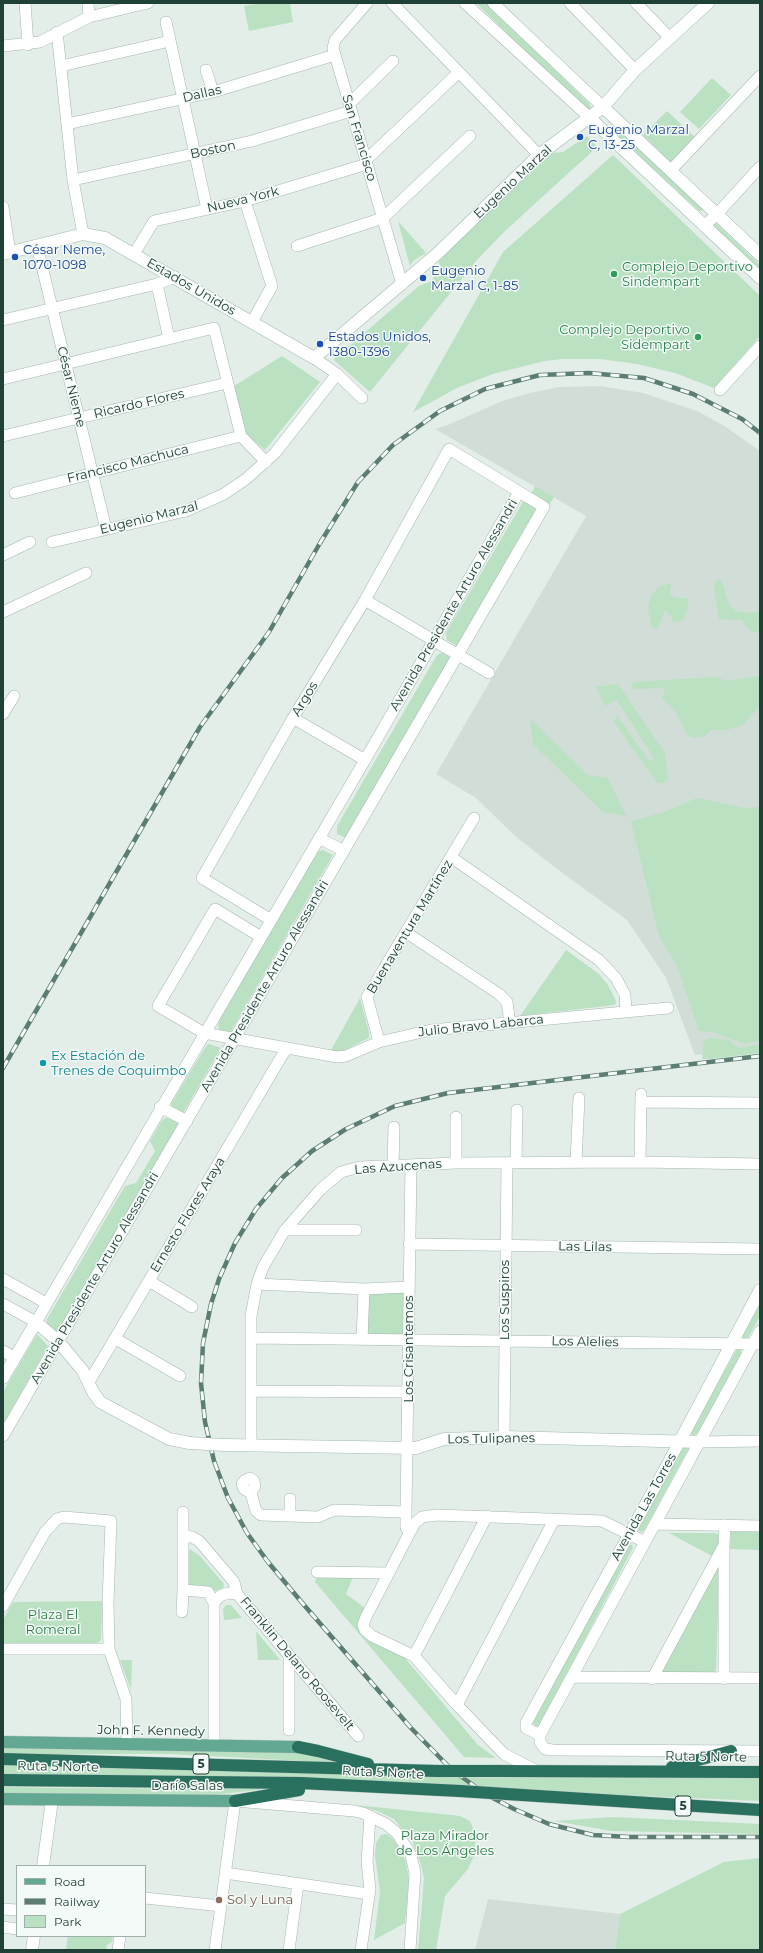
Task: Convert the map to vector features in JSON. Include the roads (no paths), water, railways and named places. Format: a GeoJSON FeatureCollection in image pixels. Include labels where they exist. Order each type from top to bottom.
{"type":"FeatureCollection","features":[{"type":"Feature","properties":{"kind":"highway"},"geometry":{"type":"LineString","coordinates":[[298,1747],[398,1770]]}},
{"type":"Feature","properties":{"kind":"highway"},"geometry":{"type":"LineString","coordinates":[[657,1770],[731,1751]]}},
{"type":"Feature","properties":{"kind":"highway","name":"Ruta 5 Norte"},"geometry":{"type":"LineString","coordinates":[[3,1759],[437,1771],[539,1772],[657,1770],[760,1772]]}},
{"type":"Feature","properties":{"kind":"highway","name":"Ruta 5 Norte"},"geometry":{"type":"LineString","coordinates":[[3,1780],[336,1784],[760,1810]]}},
{"type":"Feature","properties":{"kind":"highway"},"geometry":{"type":"LineString","coordinates":[[235,1801],[271,1793],[336,1784]]}},
{"type":"Feature","properties":{"kind":"main road","name":"Eugenio Marzal"},"geometry":{"type":"LineString","coordinates":[[314,358],[438,253],[539,156],[603,107],[635,70],[705,4]]}},
{"type":"Feature","properties":{"kind":"main road"},"geometry":{"type":"LineString","coordinates":[[603,107],[759,254]]}},
{"type":"Feature","properties":{"kind":"main road"},"geometry":{"type":"LineString","coordinates":[[590,118],[760,278]]}},
{"type":"Feature","properties":{"kind":"main road","name":"Estados Unidos"},"geometry":{"type":"LineString","coordinates":[[7,253],[83,234],[105,238],[314,358]]}},
{"type":"Feature","properties":{"kind":"main road","name":"Avenida Las Torres"},"geometry":{"type":"LineString","coordinates":[[680,1441],[760,1290]]}},
{"type":"Feature","properties":{"kind":"main road","name":"Los Tulipanes"},"geometry":{"type":"LineString","coordinates":[[36,1322],[58,1341],[83,1371],[93,1392],[100,1402],[169,1439],[190,1443],[224,1446],[251,1445],[420,1448],[440,1440],[451,1438],[504,1437],[700,1442]]}},
{"type":"Feature","properties":{"kind":"main road","name":"Avenida Presidente Arturo Alessandri"},"geometry":{"type":"LineString","coordinates":[[3,1378],[36,1322]]}},
{"type":"Feature","properties":{"kind":"main road","name":"John F. Kennedy"},"geometry":{"type":"LineString","coordinates":[[3,1742],[298,1747]]}},
{"type":"Feature","properties":{"kind":"main road","name":"Darío Salas"},"geometry":{"type":"LineString","coordinates":[[3,1799],[235,1801]]}},
{"type":"Feature","properties":{"kind":"main road"},"geometry":{"type":"LineString","coordinates":[[43,1865],[52,1800]]}},
{"type":"Feature","properties":{"kind":"main road"},"geometry":{"type":"LineString","coordinates":[[32,1950],[34,1937]]}},
{"type":"Feature","properties":{"kind":"street"},"geometry":{"type":"LineString","coordinates":[[25,3],[28,45]]}},
{"type":"Feature","properties":{"kind":"street"},"geometry":{"type":"LineString","coordinates":[[88,3],[89,17]]}},
{"type":"Feature","properties":{"kind":"street"},"geometry":{"type":"LineString","coordinates":[[3,46],[28,45],[40,42],[89,17],[147,3]]}},
{"type":"Feature","properties":{"kind":"street","name":"San Francisco"},"geometry":{"type":"LineString","coordinates":[[367,3],[335,40],[333,48],[402,284]]}},
{"type":"Feature","properties":{"kind":"street"},"geometry":{"type":"LineString","coordinates":[[392,3],[539,156]]}},
{"type":"Feature","properties":{"kind":"street"},"geometry":{"type":"LineString","coordinates":[[465,3],[590,118]]}},
{"type":"Feature","properties":{"kind":"street"},"geometry":{"type":"LineString","coordinates":[[492,3],[603,107]]}},
{"type":"Feature","properties":{"kind":"street"},"geometry":{"type":"LineString","coordinates":[[570,3],[635,70]]}},
{"type":"Feature","properties":{"kind":"street"},"geometry":{"type":"LineString","coordinates":[[636,3],[670,38]]}},
{"type":"Feature","properties":{"kind":"street"},"geometry":{"type":"LineString","coordinates":[[166,22],[207,209]]}},
{"type":"Feature","properties":{"kind":"street"},"geometry":{"type":"LineString","coordinates":[[57,32],[73,180],[83,234]]}},
{"type":"Feature","properties":{"kind":"street"},"geometry":{"type":"LineString","coordinates":[[61,66],[170,40]]}},
{"type":"Feature","properties":{"kind":"street","name":"Dallas"},"geometry":{"type":"LineString","coordinates":[[67,124],[212,92],[335,55]]}},
{"type":"Feature","properties":{"kind":"street","name":"Boston"},"geometry":{"type":"LineString","coordinates":[[73,180],[252,141],[350,108],[393,61]]}},
{"type":"Feature","properties":{"kind":"street"},"geometry":{"type":"LineString","coordinates":[[206,70],[212,92]]}},
{"type":"Feature","properties":{"kind":"street","name":"Nueva York"},"geometry":{"type":"LineString","coordinates":[[134,254],[154,220],[245,201],[366,162],[458,73]]}},
{"type":"Feature","properties":{"kind":"street"},"geometry":{"type":"LineString","coordinates":[[671,170],[760,76]]}},
{"type":"Feature","properties":{"kind":"street"},"geometry":{"type":"LineString","coordinates":[[297,246],[383,218],[470,136]]}},
{"type":"Feature","properties":{"kind":"street"},"geometry":{"type":"LineString","coordinates":[[704,226],[760,167]]}},
{"type":"Feature","properties":{"kind":"street"},"geometry":{"type":"LineString","coordinates":[[245,201],[272,286],[252,322]]}},
{"type":"Feature","properties":{"kind":"street"},"geometry":{"type":"LineString","coordinates":[[3,207],[7,253]]}},
{"type":"Feature","properties":{"kind":"street","name":"César Nieme"},"geometry":{"type":"LineString","coordinates":[[37,246],[106,529]]}},
{"type":"Feature","properties":{"kind":"street"},"geometry":{"type":"LineString","coordinates":[[3,320],[157,284],[175,278]]}},
{"type":"Feature","properties":{"kind":"street"},"geometry":{"type":"LineString","coordinates":[[157,284],[169,339]]}},
{"type":"Feature","properties":{"kind":"street"},"geometry":{"type":"LineString","coordinates":[[3,379],[214,328],[240,436],[266,462]]}},
{"type":"Feature","properties":{"kind":"street"},"geometry":{"type":"LineString","coordinates":[[720,390],[760,346]]}},
{"type":"Feature","properties":{"kind":"street","name":"Estados Unidos"},"geometry":{"type":"LineString","coordinates":[[314,358],[336,374],[362,398]]}},
{"type":"Feature","properties":{"kind":"street","name":"Eugenio Marzal"},"geometry":{"type":"LineString","coordinates":[[52,542],[186,511],[199,506],[235,487],[275,453],[336,374]]}},
{"type":"Feature","properties":{"kind":"street","name":"Ricardo Flores"},"geometry":{"type":"LineString","coordinates":[[3,436],[227,383]]}},
{"type":"Feature","properties":{"kind":"street","name":"Francisco Machuca"},"geometry":{"type":"LineString","coordinates":[[15,493],[240,436]]}},
{"type":"Feature","properties":{"kind":"street","name":"Argos"},"geometry":{"type":"LineString","coordinates":[[271,920],[202,878],[293,718],[365,600],[449,449],[519,492]]}},
{"type":"Feature","properties":{"kind":"street","name":"Avenida Presidente Arturo Alessandri"},"geometry":{"type":"LineString","coordinates":[[3,1435],[544,507],[519,492],[365,760],[160,1107],[36,1322]]}},
{"type":"Feature","properties":{"kind":"street"},"geometry":{"type":"LineString","coordinates":[[3,556],[30,542]]}},
{"type":"Feature","properties":{"kind":"street"},"geometry":{"type":"LineString","coordinates":[[3,612],[86,573]]}},
{"type":"Feature","properties":{"kind":"street"},"geometry":{"type":"LineString","coordinates":[[365,600],[489,673]]}},
{"type":"Feature","properties":{"kind":"street"},"geometry":{"type":"LineString","coordinates":[[3,714],[14,696]]}},
{"type":"Feature","properties":{"kind":"street"},"geometry":{"type":"LineString","coordinates":[[293,718],[365,760]]}},
{"type":"Feature","properties":{"kind":"street","name":"Buenaventura Martínez"},"geometry":{"type":"LineString","coordinates":[[379,1042],[367,997],[407,933],[474,818]]}},
{"type":"Feature","properties":{"kind":"street"},"geometry":{"type":"LineString","coordinates":[[319,838],[344,851]]}},
{"type":"Feature","properties":{"kind":"street"},"geometry":{"type":"LineString","coordinates":[[451,857],[599,960],[616,978],[625,995],[626,1012]]}},
{"type":"Feature","properties":{"kind":"street"},"geometry":{"type":"LineString","coordinates":[[204,1033],[158,1006],[215,909],[261,937]]}},
{"type":"Feature","properties":{"kind":"street"},"geometry":{"type":"LineString","coordinates":[[407,933],[499,994],[507,1002],[510,1022]]}},
{"type":"Feature","properties":{"kind":"street","name":"Julio Bravo Labarca"},"geometry":{"type":"LineString","coordinates":[[204,1033],[337,1057],[346,1056],[379,1042],[431,1030],[668,1008]]}},
{"type":"Feature","properties":{"kind":"street","name":"Ernesto Flores Araya"},"geometry":{"type":"LineString","coordinates":[[89,1382],[116,1339],[286,1048]]}},
{"type":"Feature","properties":{"kind":"street"},"geometry":{"type":"LineString","coordinates":[[576,1162],[579,1098]]}},
{"type":"Feature","properties":{"kind":"street"},"geometry":{"type":"LineString","coordinates":[[640,1162],[641,1098],[760,1103]]}},
{"type":"Feature","properties":{"kind":"street"},"geometry":{"type":"LineString","coordinates":[[160,1107],[187,1120]]}},
{"type":"Feature","properties":{"kind":"street","name":"Los Suspiros"},"geometry":{"type":"LineString","coordinates":[[504,1437],[506,1246],[511,1163],[517,1110]]}},
{"type":"Feature","properties":{"kind":"street"},"geometry":{"type":"LineString","coordinates":[[456,1117],[456,1164]]}},
{"type":"Feature","properties":{"kind":"street"},"geometry":{"type":"LineString","coordinates":[[393,1165],[394,1127]]}},
{"type":"Feature","properties":{"kind":"street","name":"Las Azucenas"},"geometry":{"type":"LineString","coordinates":[[251,1445],[251,1316],[257,1284],[263,1267],[285,1230],[320,1190],[341,1172],[360,1167],[393,1165],[576,1162],[760,1164]]}},
{"type":"Feature","properties":{"kind":"street","name":"Los Crisantemos"},"geometry":{"type":"LineString","coordinates":[[410,1532],[406,1528],[406,1512],[410,1340],[409,1244],[411,1165]]}},
{"type":"Feature","properties":{"kind":"street"},"geometry":{"type":"LineString","coordinates":[[285,1230],[356,1230]]}},
{"type":"Feature","properties":{"kind":"street","name":"Las Lilas"},"geometry":{"type":"LineString","coordinates":[[409,1244],[760,1250]]}},
{"type":"Feature","properties":{"kind":"street"},"geometry":{"type":"LineString","coordinates":[[3,1280],[46,1303]]}},
{"type":"Feature","properties":{"kind":"street"},"geometry":{"type":"LineString","coordinates":[[149,1281],[192,1307]]}},
{"type":"Feature","properties":{"kind":"street"},"geometry":{"type":"LineString","coordinates":[[257,1284],[364,1289],[409,1288]]}},
{"type":"Feature","properties":{"kind":"street"},"geometry":{"type":"LineString","coordinates":[[362,1340],[364,1289]]}},
{"type":"Feature","properties":{"kind":"street"},"geometry":{"type":"LineString","coordinates":[[3,1304],[36,1322]]}},
{"type":"Feature","properties":{"kind":"street","name":"Avenida Las Torres"},"geometry":{"type":"LineString","coordinates":[[680,1441],[526,1723],[526,1728],[540,1736],[700,1442],[756,1344],[760,1331]]}},
{"type":"Feature","properties":{"kind":"street","name":"Los Alelies"},"geometry":{"type":"LineString","coordinates":[[251,1338],[505,1340],[731,1345],[756,1344]]}},
{"type":"Feature","properties":{"kind":"street"},"geometry":{"type":"LineString","coordinates":[[116,1339],[180,1376]]}},
{"type":"Feature","properties":{"kind":"street"},"geometry":{"type":"LineString","coordinates":[[3,1351],[15,1358]]}},
{"type":"Feature","properties":{"kind":"street"},"geometry":{"type":"LineString","coordinates":[[251,1391],[409,1392]]}},
{"type":"Feature","properties":{"kind":"street","name":"Los Tulipanes"},"geometry":{"type":"LineString","coordinates":[[700,1442],[760,1441]]}},
{"type":"Feature","properties":{"kind":"street"},"geometry":{"type":"LineString","coordinates":[[251,1493],[256,1511],[261,1515],[318,1517],[334,1510],[406,1512]]}},
{"type":"Feature","properties":{"kind":"street"},"geometry":{"type":"LineString","coordinates":[[290,1499],[290,1516]]}},
{"type":"Feature","properties":{"kind":"street"},"geometry":{"type":"LineString","coordinates":[[182,1612],[184,1536],[183,1512]]}},
{"type":"Feature","properties":{"kind":"street"},"geometry":{"type":"LineString","coordinates":[[539,1772],[504,1754],[457,1705],[414,1656],[372,1636],[365,1630],[363,1625],[366,1617],[410,1532],[415,1524],[422,1518],[437,1515],[602,1521],[645,1542]]}},
{"type":"Feature","properties":{"kind":"street"},"geometry":{"type":"LineString","coordinates":[[414,1656],[487,1516]]}},
{"type":"Feature","properties":{"kind":"street"},"geometry":{"type":"LineString","coordinates":[[3,1606],[45,1532],[52,1523],[64,1517],[111,1521],[108,1603],[109,1649],[126,1699],[126,1744]]}},
{"type":"Feature","properties":{"kind":"street"},"geometry":{"type":"LineString","coordinates":[[457,1705],[554,1520]]}},
{"type":"Feature","properties":{"kind":"street"},"geometry":{"type":"LineString","coordinates":[[655,1524],[760,1526]]}},
{"type":"Feature","properties":{"kind":"street"},"geometry":{"type":"LineString","coordinates":[[724,1679],[725,1525]]}},
{"type":"Feature","properties":{"kind":"street"},"geometry":{"type":"LineString","coordinates":[[184,1536],[192,1536],[199,1541],[234,1582],[236,1594]]}},
{"type":"Feature","properties":{"kind":"street"},"geometry":{"type":"LineString","coordinates":[[652,1679],[724,1545]]}},
{"type":"Feature","properties":{"kind":"street"},"geometry":{"type":"LineString","coordinates":[[317,1572],[388,1573]]}},
{"type":"Feature","properties":{"kind":"street"},"geometry":{"type":"LineString","coordinates":[[183,1590],[208,1592],[214,1603],[214,1746]]}},
{"type":"Feature","properties":{"kind":"street","name":"Franklin Delano Roosevelt"},"geometry":{"type":"LineString","coordinates":[[214,1603],[224,1594],[236,1594],[358,1736]]}},
{"type":"Feature","properties":{"kind":"street"},"geometry":{"type":"LineString","coordinates":[[3,1649],[109,1649]]}},
{"type":"Feature","properties":{"kind":"street"},"geometry":{"type":"LineString","coordinates":[[288,1730],[289,1656]]}},
{"type":"Feature","properties":{"kind":"street"},"geometry":{"type":"LineString","coordinates":[[572,1676],[652,1679],[760,1678]]}},
{"type":"Feature","properties":{"kind":"street"},"geometry":{"type":"LineString","coordinates":[[540,1736],[542,1747],[548,1750],[760,1751]]}},
{"type":"Feature","properties":{"kind":"street"},"geometry":{"type":"LineString","coordinates":[[498,1771],[505,1762],[504,1754]]}},
{"type":"Feature","properties":{"kind":"street"},"geometry":{"type":"LineString","coordinates":[[215,1950],[235,1801]]}},
{"type":"Feature","properties":{"kind":"street","name":"Darío Salas"},"geometry":{"type":"LineString","coordinates":[[235,1801],[354,1811],[370,1816],[386,1824],[397,1832],[406,1844],[412,1859],[415,1873],[410,1950]]}},
{"type":"Feature","properties":{"kind":"street"},"geometry":{"type":"LineString","coordinates":[[361,1950],[369,1894],[367,1862],[370,1816]]}},
{"type":"Feature","properties":{"kind":"street"},"geometry":{"type":"LineString","coordinates":[[225,1874],[369,1894]]}},
{"type":"Feature","properties":{"kind":"street"},"geometry":{"type":"LineString","coordinates":[[290,1950],[298,1884]]}},
{"type":"Feature","properties":{"kind":"street"},"geometry":{"type":"LineString","coordinates":[[146,1898],[221,1906]]}},
{"type":"Feature","properties":{"kind":"street"},"geometry":{"type":"LineString","coordinates":[[3,1909],[16,1910]]}},
{"type":"Feature","properties":{"kind":"street"},"geometry":{"type":"LineString","coordinates":[[3,1928],[16,1929]]}},
{"type":"Feature","properties":{"kind":"street"},"geometry":{"type":"LineString","coordinates":[[118,1950],[120,1937]]}},
{"type":"Feature","properties":{"kind":"railway"},"geometry":{"type":"LineString","coordinates":[[3,1068],[200,727],[269,632],[320,543],[358,482],[393,445],[440,411],[485,389],[540,375],[589,373],[644,378],[693,394],[742,419],[760,433]]}},
{"type":"Feature","properties":{"kind":"railway"},"geometry":{"type":"LineString","coordinates":[[760,1056],[448,1093],[395,1106],[346,1129],[312,1151],[282,1178],[256,1209],[235,1243],[219,1279],[211,1304],[203,1343],[201,1383],[205,1422],[214,1461],[228,1498],[247,1533],[268,1562],[304,1605],[411,1728],[452,1770],[487,1795],[514,1809],[549,1824],[593,1835],[629,1837],[760,1837]]}},
{"type":"Feature","properties":{"kind":"place","name":"Eugenio Marzal C, 13-25"},"geometry":{"type":"Point","coordinates":[580,137]}},
{"type":"Feature","properties":{"kind":"place","name":"César Neme, 1070-1098"},"geometry":{"type":"Point","coordinates":[15,257]}},
{"type":"Feature","properties":{"kind":"place","name":"Complejo Deportivo Sindempart"},"geometry":{"type":"Point","coordinates":[614,274]}},
{"type":"Feature","properties":{"kind":"place","name":"Eugenio Marzal C, 1-85"},"geometry":{"type":"Point","coordinates":[423,278]}},
{"type":"Feature","properties":{"kind":"place","name":"Complejo Deportivo Sidempart"},"geometry":{"type":"Point","coordinates":[698,337]}},
{"type":"Feature","properties":{"kind":"place","name":"Estados Unidos, 1380-1396"},"geometry":{"type":"Point","coordinates":[320,344]}},
{"type":"Feature","properties":{"kind":"place","name":"Ex Estación de Trenes de Coquimbo"},"geometry":{"type":"Point","coordinates":[43,1063]}},
{"type":"Feature","properties":{"kind":"place","name":"Sol y Luna"},"geometry":{"type":"Point","coordinates":[219,1900]}},
{"type":"Feature","properties":{"kind":"park label","name":"Plaza El Romeral"},"geometry":{"type":"Point","coordinates":[53,1622]}},
{"type":"Feature","properties":{"kind":"park label","name":"Plaza Mirador de Los Ángeles"},"geometry":{"type":"Point","coordinates":[445,1844]}}]}
